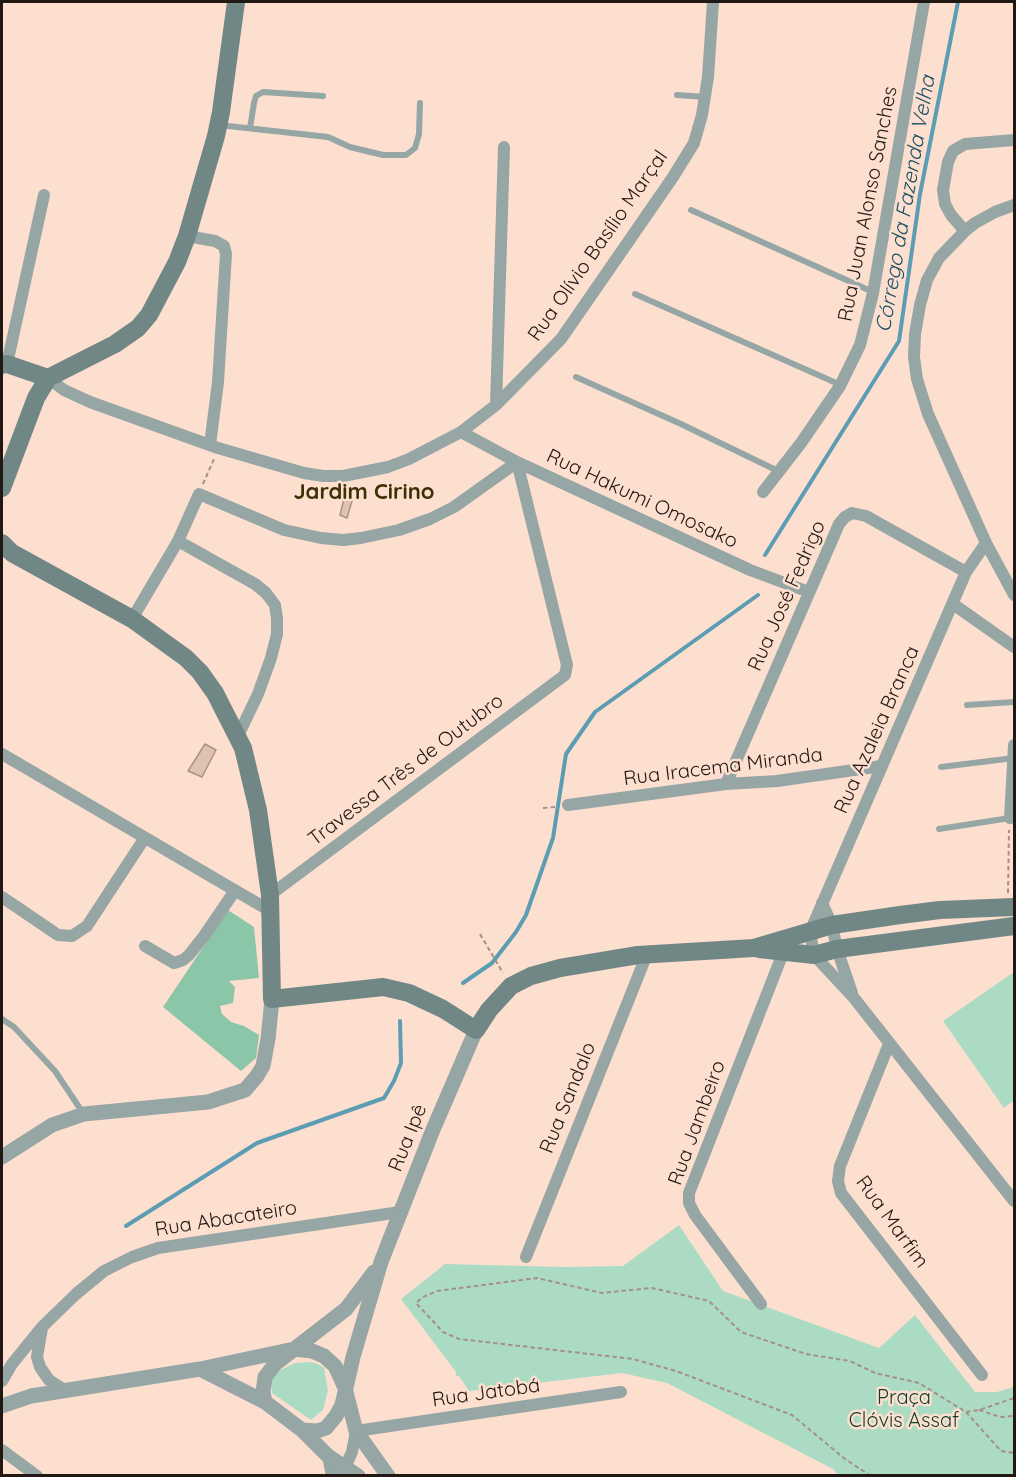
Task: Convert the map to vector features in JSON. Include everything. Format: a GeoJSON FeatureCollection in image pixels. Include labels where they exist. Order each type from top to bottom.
{"type":"FeatureCollection","features":[{"type":"Feature","properties":{"kind":"main road"},"geometry":{"type":"LineString","coordinates":[[2,488],[36,398],[48,378],[115,344],[138,328],[149,315],[163,290],[187,236],[219,125],[236,2]]}},
{"type":"Feature","properties":{"kind":"main road"},"geometry":{"type":"LineString","coordinates":[[4,364],[48,378]]}},
{"type":"Feature","properties":{"kind":"main road"},"geometry":{"type":"LineString","coordinates":[[2,543],[12,553],[132,619],[186,658],[200,672],[214,693],[238,736],[258,810],[271,904],[272,999],[382,987],[409,993],[442,1009],[476,1030],[501,995],[511,986],[531,976],[560,968],[647,954],[783,946],[814,955],[837,949],[1014,926]]}},
{"type":"Feature","properties":{"kind":"main road"},"geometry":{"type":"LineString","coordinates":[[783,946],[810,932],[832,926],[940,910],[1011,907]]}},
{"type":"Feature","properties":{"kind":"street","name":"Rua Olívio Basílio Marçal"},"geometry":{"type":"LineString","coordinates":[[48,378],[64,390],[90,402],[214,446],[304,473],[323,476],[343,476],[388,467],[409,459],[461,432],[496,405],[561,339],[673,177],[694,142],[708,77],[713,2]]}},
{"type":"Feature","properties":{"kind":"street","name":"Rua Juan Alonso Sanches"},"geometry":{"type":"LineString","coordinates":[[763,492],[801,443],[840,386],[860,345],[873,292],[924,2]]}},
{"type":"Feature","properties":{"kind":"street"},"geometry":{"type":"LineString","coordinates":[[965,231],[945,204],[943,190],[948,162],[953,151],[964,144],[1014,140]]}},
{"type":"Feature","properties":{"kind":"street"},"geometry":{"type":"LineString","coordinates":[[496,405],[504,147]]}},
{"type":"Feature","properties":{"kind":"street"},"geometry":{"type":"LineString","coordinates":[[4,364],[44,195]]}},
{"type":"Feature","properties":{"kind":"street"},"geometry":{"type":"LineString","coordinates":[[1014,205],[995,212],[965,231],[939,258],[927,280],[915,334],[914,357],[917,380],[927,414],[986,543],[1014,595]]}},
{"type":"Feature","properties":{"kind":"street"},"geometry":{"type":"LineString","coordinates":[[187,236],[215,241],[224,246],[226,254],[214,446]]}},
{"type":"Feature","properties":{"kind":"street","name":"Rua Hakumi Omosako"},"geometry":{"type":"LineString","coordinates":[[461,432],[518,462],[750,570],[809,592]]}},
{"type":"Feature","properties":{"kind":"street"},"geometry":{"type":"LineString","coordinates":[[132,619],[178,541],[199,494],[284,530],[343,540],[399,530],[430,519],[454,507],[518,462]]}},
{"type":"Feature","properties":{"kind":"street","name":"Travessa Três de Outubro"},"geometry":{"type":"LineString","coordinates":[[271,904],[565,675],[567,665],[518,462]]}},
{"type":"Feature","properties":{"kind":"street","name":"Rua José Fedrigo"},"geometry":{"type":"LineString","coordinates":[[726,784],[839,524],[852,513],[866,516],[966,572]]}},
{"type":"Feature","properties":{"kind":"street"},"geometry":{"type":"LineString","coordinates":[[178,541],[255,584],[275,605],[277,634],[271,658],[258,694],[238,736]]}},
{"type":"Feature","properties":{"kind":"street","name":"Rua Azaleia Branca"},"geometry":{"type":"LineString","coordinates":[[810,932],[966,572],[986,543]]}},
{"type":"Feature","properties":{"kind":"street"},"geometry":{"type":"LineString","coordinates":[[953,603],[1014,646]]}},
{"type":"Feature","properties":{"kind":"street"},"geometry":{"type":"LineString","coordinates":[[1012,819],[1014,753]]}},
{"type":"Feature","properties":{"kind":"street"},"geometry":{"type":"LineString","coordinates":[[2,754],[234,892],[271,904]]}},
{"type":"Feature","properties":{"kind":"street","name":"Rua Iracema Miranda"},"geometry":{"type":"LineString","coordinates":[[568,805],[726,784],[777,781],[882,766]]}},
{"type":"Feature","properties":{"kind":"street"},"geometry":{"type":"LineString","coordinates":[[2,897],[58,935],[72,936],[87,926],[144,838]]}},
{"type":"Feature","properties":{"kind":"street"},"geometry":{"type":"LineString","coordinates":[[145,946],[174,963],[183,960],[204,936],[234,892]]}},
{"type":"Feature","properties":{"kind":"street"},"geometry":{"type":"LineString","coordinates":[[822,903],[832,926],[837,949],[854,998]]}},
{"type":"Feature","properties":{"kind":"street"},"geometry":{"type":"LineString","coordinates":[[810,932],[814,955],[854,998],[1014,1201]]}},
{"type":"Feature","properties":{"kind":"street","name":"Rua Jambeiro"},"geometry":{"type":"LineString","coordinates":[[761,1304],[695,1215],[689,1203],[689,1193],[783,946]]}},
{"type":"Feature","properties":{"kind":"street","name":"Rua Sandalo"},"geometry":{"type":"LineString","coordinates":[[526,1257],[647,954]]}},
{"type":"Feature","properties":{"kind":"street"},"geometry":{"type":"LineString","coordinates":[[2,1157],[52,1125],[84,1114],[208,1102],[245,1090],[263,1066],[272,999]]}},
{"type":"Feature","properties":{"kind":"street","name":"Rua Ipê"},"geometry":{"type":"LineString","coordinates":[[345,1388],[381,1262],[476,1030]]}},
{"type":"Feature","properties":{"kind":"street","name":"Rua Marfim"},"geometry":{"type":"LineString","coordinates":[[889,1044],[840,1166],[838,1181],[841,1193],[982,1375]]}},
{"type":"Feature","properties":{"kind":"street","name":"Rua Abacateiro"},"geometry":{"type":"LineString","coordinates":[[2,1381],[12,1364],[42,1327],[76,1294],[104,1271],[132,1257],[158,1248],[400,1212]]}},
{"type":"Feature","properties":{"kind":"street","name":"Rua Ipê"},"geometry":{"type":"LineString","coordinates":[[294,1349],[346,1309],[381,1262]]}},
{"type":"Feature","properties":{"kind":"street"},"geometry":{"type":"LineString","coordinates":[[42,1327],[37,1357],[40,1368],[49,1380],[66,1391]]}},
{"type":"Feature","properties":{"kind":"street"},"geometry":{"type":"LineString","coordinates":[[265,1402],[263,1392],[265,1377],[275,1364],[294,1349]]}},
{"type":"Feature","properties":{"kind":"street"},"geometry":{"type":"LineString","coordinates":[[2,1406],[31,1396],[200,1369],[294,1349],[312,1351],[324,1356],[335,1366],[345,1388],[356,1431],[388,1476]]}},
{"type":"Feature","properties":{"kind":"street"},"geometry":{"type":"LineString","coordinates":[[200,1369],[265,1402],[302,1430],[344,1474]]}},
{"type":"Feature","properties":{"kind":"street"},"geometry":{"type":"LineString","coordinates":[[302,1430],[317,1431],[327,1428],[342,1405],[345,1388]]}},
{"type":"Feature","properties":{"kind":"street","name":"Rua Jatobá"},"geometry":{"type":"LineString","coordinates":[[356,1431],[621,1392]]}},
{"type":"Feature","properties":{"kind":"street"},"geometry":{"type":"LineString","coordinates":[[344,1474],[356,1431]]}},
{"type":"Feature","properties":{"kind":"street"},"geometry":{"type":"LineString","coordinates":[[2,1450],[37,1476]]}},
{"type":"Feature","properties":{"kind":"lane"},"geometry":{"type":"LineString","coordinates":[[250,128],[256,96],[263,92],[323,96]]}},
{"type":"Feature","properties":{"kind":"lane"},"geometry":{"type":"LineString","coordinates":[[676,95],[705,97]]}},
{"type":"Feature","properties":{"kind":"lane"},"geometry":{"type":"LineString","coordinates":[[219,125],[328,136],[350,147],[365,151],[383,155],[406,155],[415,148],[419,134],[420,103]]}},
{"type":"Feature","properties":{"kind":"lane"},"geometry":{"type":"LineString","coordinates":[[691,210],[873,292]]}},
{"type":"Feature","properties":{"kind":"lane"},"geometry":{"type":"LineString","coordinates":[[635,294],[840,386]]}},
{"type":"Feature","properties":{"kind":"lane"},"geometry":{"type":"LineString","coordinates":[[576,377],[778,471]]}},
{"type":"Feature","properties":{"kind":"lane"},"geometry":{"type":"LineString","coordinates":[[967,705],[1014,702]]}},
{"type":"Feature","properties":{"kind":"lane"},"geometry":{"type":"LineString","coordinates":[[941,767],[1014,753]]}},
{"type":"Feature","properties":{"kind":"lane"},"geometry":{"type":"LineString","coordinates":[[939,829],[1012,819]]}},
{"type":"Feature","properties":{"kind":"lane"},"geometry":{"type":"LineString","coordinates":[[2,1019],[14,1027],[55,1071],[84,1114]]}},
{"type":"Feature","properties":{"kind":"path"},"geometry":{"type":"LineString","coordinates":[[199,494],[214,446]]}},
{"type":"Feature","properties":{"kind":"path"},"geometry":{"type":"LineString","coordinates":[[1011,907],[1012,819]]}},
{"type":"Feature","properties":{"kind":"path"},"geometry":{"type":"LineString","coordinates":[[480,934],[501,970]]}},
{"type":"Feature","properties":{"kind":"path"},"geometry":{"type":"LineString","coordinates":[[871,1476],[845,1459],[792,1414],[676,1371],[633,1359],[459,1339],[443,1332],[416,1303],[437,1291],[537,1278],[602,1293],[652,1288],[709,1301],[741,1332],[806,1354],[850,1361],[875,1373],[919,1383],[966,1412],[1001,1451],[1014,1453]]}},
{"type":"Feature","properties":{"kind":"path"},"geometry":{"type":"LineString","coordinates":[[966,1412],[1014,1398]]}},
{"type":"Feature","properties":{"kind":"path"},"geometry":{"type":"LineString","coordinates":[[979,1410],[1000,1417],[1014,1416]]}},
{"type":"Feature","properties":{"kind":"green space"},"geometry":{"type":"Polygon","coordinates":[[[228,910],[254,927],[259,978],[229,981],[235,987],[233,1003],[220,1006],[222,1014],[231,1022],[244,1026],[259,1035],[256,1058],[241,1071],[163,1007],[228,910]]]}},
{"type":"Feature","properties":{"kind":"green space"},"geometry":{"type":"Polygon","coordinates":[[[1014,972],[1014,1100],[1004,1108],[943,1021],[1014,972]]]}},
{"type":"Feature","properties":{"kind":"green space","name":"Praça Clóvis Assaf"},"geometry":{"type":"Polygon","coordinates":[[[679,1225],[723,1291],[879,1348],[915,1315],[975,1392],[997,1392],[1014,1387],[1014,1475],[838,1475],[833,1469],[667,1383],[622,1373],[469,1391],[401,1299],[445,1264],[623,1266],[679,1225]]]}},
{"type":"Feature","properties":{"kind":"green space"},"geometry":{"type":"Polygon","coordinates":[[[310,1362],[324,1368],[328,1390],[323,1410],[311,1420],[272,1393],[271,1382],[276,1372],[295,1363],[310,1362]]]}},
{"type":"Feature","properties":{"kind":"building"},"geometry":{"type":"Polygon","coordinates":[[[346,491],[354,494],[347,518],[340,515],[346,491]]]}},
{"type":"Feature","properties":{"kind":"building"},"geometry":{"type":"Polygon","coordinates":[[[205,744],[216,750],[202,777],[188,771],[205,744]]]}},
{"type":"Feature","properties":{"kind":"waterway","name":"Córrego da Fazenda Velha"},"geometry":{"type":"LineString","coordinates":[[765,555],[899,341],[920,194],[958,2]]}},
{"type":"Feature","properties":{"kind":"waterway","name":"Córrego da Fazenda Velha"},"geometry":{"type":"LineString","coordinates":[[463,983],[492,963],[526,915],[553,838],[566,754],[595,712],[758,595]]}},
{"type":"Feature","properties":{"kind":"waterway","name":"Córrego da Fazenda Velha"},"geometry":{"type":"LineString","coordinates":[[126,1226],[257,1143],[384,1098],[401,1063],[400,1021]]}},
{"type":"Feature","properties":{"kind":"district","name":"Jardim Cirino"},"geometry":{"type":"Point","coordinates":[364,492]}}]}
